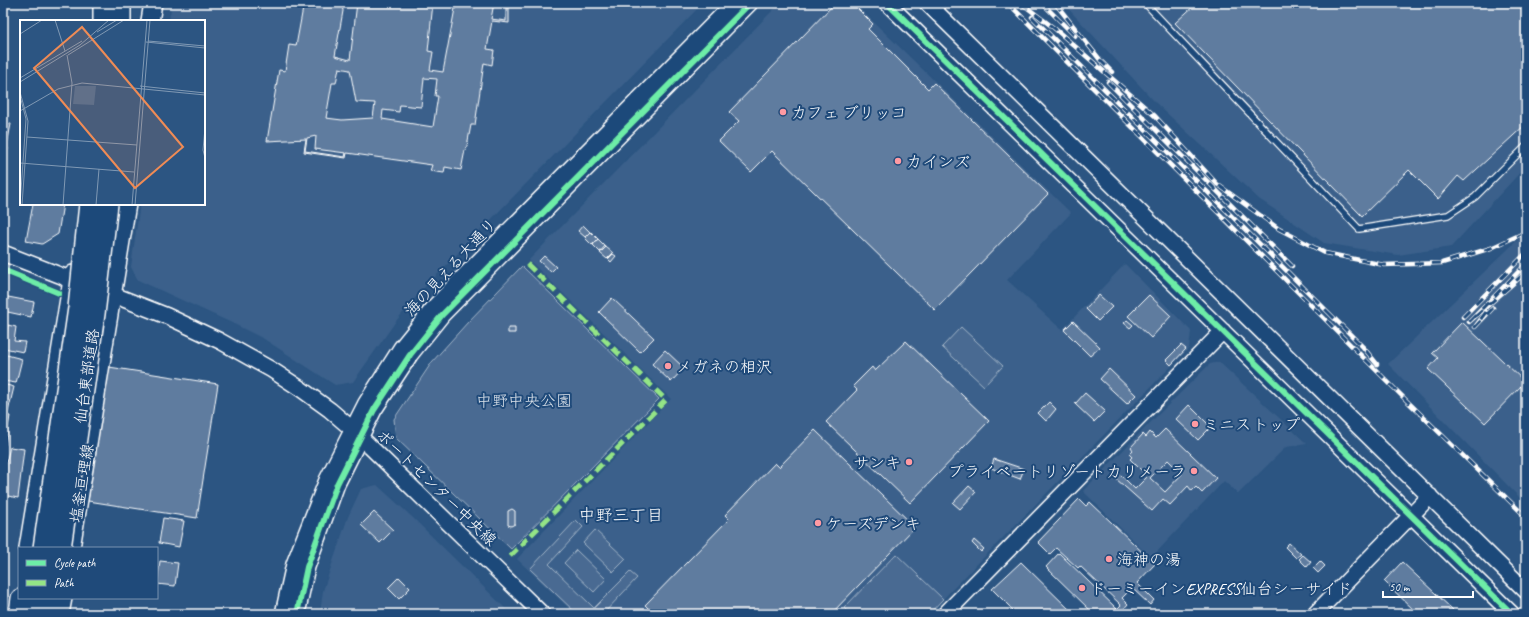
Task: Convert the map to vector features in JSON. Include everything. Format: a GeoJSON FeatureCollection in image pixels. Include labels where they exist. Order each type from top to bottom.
{"type":"FeatureCollection","features":[{"type":"Feature","properties":{"kind":"highway"},"geometry":{"type":"LineString","coordinates":[[103,3],[103,20]]}},
{"type":"Feature","properties":{"kind":"highway"},"geometry":{"type":"LineString","coordinates":[[121,3],[121,20]]}},
{"type":"Feature","properties":{"kind":"highway","name":"仙台東部道路"},"geometry":{"type":"LineString","coordinates":[[43,547],[77,315],[89,205]]}},
{"type":"Feature","properties":{"kind":"highway","name":"仙台東部道路"},"geometry":{"type":"LineString","coordinates":[[61,547],[108,205]]}},
{"type":"Feature","properties":{"kind":"highway"},"geometry":{"type":"LineString","coordinates":[[33,614],[35,599]]}},
{"type":"Feature","properties":{"kind":"highway"},"geometry":{"type":"LineString","coordinates":[[51,614],[53,599]]}},
{"type":"Feature","properties":{"kind":"main road"},"geometry":{"type":"LineString","coordinates":[[113,20],[116,3]]}},
{"type":"Feature","properties":{"kind":"main road"},"geometry":{"type":"LineString","coordinates":[[150,20],[153,3]]}},
{"type":"Feature","properties":{"kind":"main road"},"geometry":{"type":"LineString","coordinates":[[28,547],[84,205]]}},
{"type":"Feature","properties":{"kind":"main road","name":"塩釜亘理線"},"geometry":{"type":"LineString","coordinates":[[71,547],[111,294],[127,205]]}},
{"type":"Feature","properties":{"kind":"main road"},"geometry":{"type":"LineString","coordinates":[[18,614],[20,599]]}},
{"type":"Feature","properties":{"kind":"main road"},"geometry":{"type":"LineString","coordinates":[[60,614],[63,599]]}},
{"type":"Feature","properties":{"kind":"street","name":"海の見える大通り"},"geometry":{"type":"LineString","coordinates":[[283,614],[294,564],[327,480],[356,433],[366,403],[401,348],[436,306],[734,3]]}},
{"type":"Feature","properties":{"kind":"street"},"geometry":{"type":"LineString","coordinates":[[297,614],[307,567],[320,527],[356,433],[374,410],[410,355],[442,316],[750,3]]}},
{"type":"Feature","properties":{"kind":"street"},"geometry":{"type":"LineString","coordinates":[[887,3],[1512,614]]}},
{"type":"Feature","properties":{"kind":"street"},"geometry":{"type":"LineString","coordinates":[[927,3],[1526,591]]}},
{"type":"Feature","properties":{"kind":"street","name":"ポートセンター中央線"},"geometry":{"type":"LineString","coordinates":[[3,253],[62,276],[72,282],[111,294],[167,316],[220,340],[306,393],[330,410],[356,433],[542,614]]}},
{"type":"Feature","properties":{"kind":"street"},"geometry":{"type":"LineString","coordinates":[[945,614],[1223,331]]}},
{"type":"Feature","properties":{"kind":"street"},"geometry":{"type":"LineString","coordinates":[[1315,614],[1430,496]]}},
{"type":"Feature","properties":{"kind":"lane"},"geometry":{"type":"LineString","coordinates":[[1145,3],[1359,229],[1448,215],[1475,197],[1526,146]]}},
{"type":"Feature","properties":{"kind":"shaded area"},"geometry":{"type":"Polygon","coordinates":[[[172,3],[703,3],[420,292],[396,321],[353,382],[335,385],[264,339],[138,280],[131,267],[140,205],[205,205],[205,20],[169,20],[172,3]]]}},
{"type":"Feature","properties":{"kind":"shaded area"},"geometry":{"type":"Polygon","coordinates":[[[780,3],[854,3],[1071,213],[1007,280],[1062,330],[1125,264],[1191,331],[1189,348],[943,599],[896,554],[845,608],[850,614],[575,614],[517,559],[671,399],[529,260],[780,3]]]}},
{"type":"Feature","properties":{"kind":"shaded area"},"geometry":{"type":"Polygon","coordinates":[[[1063,3],[1526,3],[1526,166],[1451,247],[1398,255],[1324,243],[1259,199],[1156,103],[1063,3]]]}},
{"type":"Feature","properties":{"kind":"shaded area"},"geometry":{"type":"Polygon","coordinates":[[[1526,232],[1526,504],[1388,364],[1526,232]]]}},
{"type":"Feature","properties":{"kind":"shaded area"},"geometry":{"type":"Polygon","coordinates":[[[1219,362],[1307,444],[1286,447],[1238,494],[1224,481],[1151,558],[1083,491],[1210,364],[1219,362]]]}},
{"type":"Feature","properties":{"kind":"shaded area"},"geometry":{"type":"Polygon","coordinates":[[[377,485],[412,517],[511,614],[320,614],[323,591],[348,517],[361,489],[377,485]]]}},
{"type":"Feature","properties":{"kind":"green space","name":"中野中央公園"},"geometry":{"type":"Polygon","coordinates":[[[522,266],[659,399],[511,549],[396,438],[394,419],[432,362],[522,266]]]}},
{"type":"Feature","properties":{"kind":"green space"},"geometry":{"type":"Polygon","coordinates":[[[961,327],[1003,366],[984,386],[942,347],[961,327]]]}},
{"type":"Feature","properties":{"kind":"green space"},"geometry":{"type":"Polygon","coordinates":[[[576,520],[583,527],[549,564],[594,608],[630,572],[637,578],[603,614],[577,614],[530,569],[576,520]]]}},
{"type":"Feature","properties":{"kind":"green space"},"geometry":{"type":"Polygon","coordinates":[[[595,530],[626,559],[613,572],[583,543],[595,530]]]}},
{"type":"Feature","properties":{"kind":"green space"},"geometry":{"type":"Polygon","coordinates":[[[576,550],[606,579],[594,592],[564,563],[576,550]]]}},
{"type":"Feature","properties":{"kind":"green space"},"geometry":{"type":"Polygon","coordinates":[[[896,554],[943,599],[929,614],[850,614],[844,608],[896,554]]]}},
{"type":"Feature","properties":{"kind":"building"},"geometry":{"type":"Polygon","coordinates":[[[287,3],[342,3],[343,11],[335,56],[350,60],[357,3],[433,3],[428,51],[433,52],[430,70],[443,72],[456,3],[494,3],[491,19],[506,21],[506,3],[509,3],[509,23],[492,21],[487,49],[494,50],[492,65],[484,63],[475,125],[471,125],[461,170],[445,167],[444,173],[430,171],[432,165],[347,153],[346,158],[304,152],[306,139],[267,141],[279,70],[285,71],[289,45],[296,46],[303,8],[287,6],[287,3]],[[339,68],[336,83],[332,83],[326,118],[342,120],[373,118],[375,103],[356,102],[350,70],[339,68]],[[424,78],[421,107],[400,105],[399,112],[383,110],[382,119],[433,127],[438,96],[435,96],[437,79],[424,78]],[[316,136],[307,138],[305,151],[345,157],[346,153],[315,149],[316,136]]]}},
{"type":"Feature","properties":{"kind":"building","name":"カインズ"},"geometry":{"type":"Polygon","coordinates":[[[835,3],[852,3],[873,24],[868,29],[928,89],[934,83],[1048,194],[935,310],[772,151],[751,172],[719,141],[739,121],[729,112],[835,3]]]}},
{"type":"Feature","properties":{"kind":"building"},"geometry":{"type":"Polygon","coordinates":[[[1197,3],[1526,3],[1526,124],[1464,181],[1458,176],[1438,199],[1409,170],[1362,216],[1175,23],[1197,3]]]}},
{"type":"Feature","properties":{"kind":"building"},"geometry":{"type":"Polygon","coordinates":[[[3,123],[11,124],[7,145],[3,144],[3,123]]]}},
{"type":"Feature","properties":{"kind":"building"},"geometry":{"type":"Polygon","coordinates":[[[3,148],[8,148],[3,179],[3,148]]]}},
{"type":"Feature","properties":{"kind":"building"},"geometry":{"type":"Polygon","coordinates":[[[33,205],[63,205],[58,234],[42,244],[26,241],[33,205]]]}},
{"type":"Feature","properties":{"kind":"building"},"geometry":{"type":"Polygon","coordinates":[[[583,225],[590,232],[585,237],[578,231],[583,225]]]}},
{"type":"Feature","properties":{"kind":"building"},"geometry":{"type":"Polygon","coordinates":[[[591,232],[598,239],[592,245],[585,238],[591,232]]]}},
{"type":"Feature","properties":{"kind":"building"},"geometry":{"type":"Polygon","coordinates":[[[598,239],[605,246],[600,252],[593,245],[598,239]]]}},
{"type":"Feature","properties":{"kind":"building"},"geometry":{"type":"Polygon","coordinates":[[[606,247],[613,253],[607,259],[600,253],[606,247]]]}},
{"type":"Feature","properties":{"kind":"building"},"geometry":{"type":"Polygon","coordinates":[[[613,254],[616,256],[611,262],[608,259],[613,254]]]}},
{"type":"Feature","properties":{"kind":"building"},"geometry":{"type":"Polygon","coordinates":[[[544,256],[556,267],[551,272],[539,261],[544,256]]]}},
{"type":"Feature","properties":{"kind":"building"},"geometry":{"type":"Polygon","coordinates":[[[1099,295],[1112,307],[1098,321],[1086,309],[1099,295]]]}},
{"type":"Feature","properties":{"kind":"building"},"geometry":{"type":"Polygon","coordinates":[[[1149,295],[1171,316],[1151,338],[1128,316],[1149,295]]]}},
{"type":"Feature","properties":{"kind":"building"},"geometry":{"type":"Polygon","coordinates":[[[3,296],[34,302],[31,317],[3,311],[3,296]]]}},
{"type":"Feature","properties":{"kind":"building"},"geometry":{"type":"Polygon","coordinates":[[[612,298],[654,338],[640,352],[599,312],[612,298]]]}},
{"type":"Feature","properties":{"kind":"building"},"geometry":{"type":"Polygon","coordinates":[[[1127,320],[1133,325],[1130,328],[1124,323],[1127,320]]]}},
{"type":"Feature","properties":{"kind":"building"},"geometry":{"type":"Polygon","coordinates":[[[1073,321],[1100,347],[1090,356],[1064,330],[1073,321]]]}},
{"type":"Feature","properties":{"kind":"building"},"geometry":{"type":"Polygon","coordinates":[[[1462,322],[1525,382],[1485,423],[1428,369],[1438,358],[1432,353],[1462,322]]]}},
{"type":"Feature","properties":{"kind":"building"},"geometry":{"type":"Polygon","coordinates":[[[8,325],[16,327],[14,341],[25,342],[23,352],[4,348],[8,325]]]}},
{"type":"Feature","properties":{"kind":"building"},"geometry":{"type":"Polygon","coordinates":[[[508,328],[515,328],[515,333],[508,333],[508,328]]]}},
{"type":"Feature","properties":{"kind":"building","name":"サンキ"},"geometry":{"type":"Polygon","coordinates":[[[906,341],[989,421],[910,503],[826,422],[857,390],[853,386],[872,367],[875,371],[906,341]]]}},
{"type":"Feature","properties":{"kind":"building"},"geometry":{"type":"Polygon","coordinates":[[[1181,345],[1186,349],[1171,365],[1166,360],[1181,345]]]}},
{"type":"Feature","properties":{"kind":"building","name":"メガネの相沢"},"geometry":{"type":"Polygon","coordinates":[[[665,350],[684,368],[671,382],[652,364],[665,350]]]}},
{"type":"Feature","properties":{"kind":"building"},"geometry":{"type":"Polygon","coordinates":[[[3,354],[22,359],[16,383],[3,381],[3,354]]]}},
{"type":"Feature","properties":{"kind":"building"},"geometry":{"type":"Polygon","coordinates":[[[109,367],[218,384],[197,518],[88,501],[109,367]]]}},
{"type":"Feature","properties":{"kind":"building"},"geometry":{"type":"Polygon","coordinates":[[[1109,369],[1136,395],[1127,404],[1100,379],[1109,369]]]}},
{"type":"Feature","properties":{"kind":"building"},"geometry":{"type":"Polygon","coordinates":[[[3,384],[14,387],[8,412],[3,411],[3,384]]]}},
{"type":"Feature","properties":{"kind":"building"},"geometry":{"type":"Polygon","coordinates":[[[1085,393],[1105,411],[1094,422],[1075,404],[1085,393]]]}},
{"type":"Feature","properties":{"kind":"building"},"geometry":{"type":"Polygon","coordinates":[[[1049,402],[1056,409],[1046,421],[1038,413],[1049,402]]]}},
{"type":"Feature","properties":{"kind":"building"},"geometry":{"type":"Polygon","coordinates":[[[1189,405],[1211,427],[1198,440],[1176,419],[1189,405]]]}},
{"type":"Feature","properties":{"kind":"building"},"geometry":{"type":"Polygon","coordinates":[[[3,415],[10,416],[5,445],[3,444],[3,415]]]}},
{"type":"Feature","properties":{"kind":"building","name":"プライベートリゾートカリメーラ"},"geometry":{"type":"Polygon","coordinates":[[[1165,429],[1216,478],[1202,493],[1196,487],[1192,491],[1188,486],[1170,505],[1163,499],[1152,511],[1115,478],[1119,473],[1135,489],[1150,474],[1145,470],[1143,472],[1130,459],[1132,457],[1129,454],[1133,450],[1131,447],[1143,434],[1146,437],[1150,432],[1156,438],[1165,429]],[[1168,460],[1150,478],[1165,492],[1182,474],[1168,460]]]}},
{"type":"Feature","properties":{"kind":"building","name":"ケーズデンキ"},"geometry":{"type":"Polygon","coordinates":[[[815,430],[915,527],[831,614],[654,614],[645,605],[729,519],[725,515],[775,463],[779,467],[815,430]]]}},
{"type":"Feature","properties":{"kind":"building"},"geometry":{"type":"Polygon","coordinates":[[[10,447],[24,449],[18,498],[3,495],[3,466],[5,467],[10,447]]]}},
{"type":"Feature","properties":{"kind":"building"},"geometry":{"type":"Polygon","coordinates":[[[994,459],[1024,469],[1020,479],[991,468],[994,459]]]}},
{"type":"Feature","properties":{"kind":"building"},"geometry":{"type":"Polygon","coordinates":[[[969,486],[976,492],[960,509],[953,503],[969,486]]]}},
{"type":"Feature","properties":{"kind":"building","name":"海神の湯"},"geometry":{"type":"Polygon","coordinates":[[[1079,499],[1086,506],[1090,502],[1155,564],[1137,583],[1154,600],[1150,605],[1132,588],[1122,598],[1128,604],[1121,612],[1117,609],[1121,605],[1080,566],[1078,568],[1056,548],[1050,554],[1038,542],[1079,499]]]}},
{"type":"Feature","properties":{"kind":"building"},"geometry":{"type":"Polygon","coordinates":[[[512,509],[515,511],[515,524],[511,526],[508,525],[508,511],[512,509]]]}},
{"type":"Feature","properties":{"kind":"building"},"geometry":{"type":"Polygon","coordinates":[[[374,512],[393,530],[380,543],[361,525],[374,512]]]}},
{"type":"Feature","properties":{"kind":"building"},"geometry":{"type":"Polygon","coordinates":[[[163,518],[184,521],[179,547],[159,543],[163,518]]]}},
{"type":"Feature","properties":{"kind":"building"},"geometry":{"type":"Polygon","coordinates":[[[974,540],[984,549],[981,552],[972,543],[974,540]]]}},
{"type":"Feature","properties":{"kind":"building"},"geometry":{"type":"Polygon","coordinates":[[[1289,543],[1301,554],[1296,558],[1285,547],[1289,543]]]}},
{"type":"Feature","properties":{"kind":"building","name":"ドーミーインEXPRESS仙台シーサイド"},"geometry":{"type":"Polygon","coordinates":[[[1059,553],[1123,614],[1094,614],[1046,567],[1059,553]]]}},
{"type":"Feature","properties":{"kind":"building"},"geometry":{"type":"Polygon","coordinates":[[[1303,555],[1311,562],[1307,567],[1299,559],[1303,555]]]}},
{"type":"Feature","properties":{"kind":"building"},"geometry":{"type":"Polygon","coordinates":[[[160,561],[178,563],[175,586],[158,584],[160,561]]]}},
{"type":"Feature","properties":{"kind":"building"},"geometry":{"type":"Polygon","coordinates":[[[1320,561],[1325,566],[1318,573],[1313,568],[1320,561]]]}},
{"type":"Feature","properties":{"kind":"building"},"geometry":{"type":"Polygon","coordinates":[[[1021,562],[1074,614],[1012,614],[1010,612],[1012,609],[992,589],[1021,562]]]}},
{"type":"Feature","properties":{"kind":"building"},"geometry":{"type":"Polygon","coordinates":[[[1402,562],[1453,610],[1448,614],[1418,614],[1384,581],[1402,562]]]}},
{"type":"Feature","properties":{"kind":"building"},"geometry":{"type":"Polygon","coordinates":[[[399,577],[410,588],[399,599],[388,588],[399,577]]]}},
{"type":"Feature","properties":{"kind":"railway"},"geometry":{"type":"LineString","coordinates":[[1008,3],[1407,401],[1526,517]]}},
{"type":"Feature","properties":{"kind":"railway"},"geometry":{"type":"LineString","coordinates":[[1021,3],[1054,28],[1155,116],[1217,184],[1279,229],[1325,253],[1384,265],[1442,263],[1491,248],[1526,232]]}},
{"type":"Feature","properties":{"kind":"railway"},"geometry":{"type":"LineString","coordinates":[[1042,3],[1075,36]]}},
{"type":"Feature","properties":{"kind":"railway"},"geometry":{"type":"LineString","coordinates":[[1055,3],[1101,61],[1112,72]]}},
{"type":"Feature","properties":{"kind":"railway"},"geometry":{"type":"LineString","coordinates":[[1032,17],[1331,315]]}},
{"type":"Feature","properties":{"kind":"railway"},"geometry":{"type":"LineString","coordinates":[[1108,82],[1292,266]]}},
{"type":"Feature","properties":{"kind":"railway"},"geometry":{"type":"LineString","coordinates":[[1463,317],[1526,253]]}},
{"type":"Feature","properties":{"kind":"railway"},"geometry":{"type":"LineString","coordinates":[[1526,264],[1469,322],[1526,272]]}},
{"type":"Feature","properties":{"kind":"railway"},"geometry":{"type":"LineString","coordinates":[[1486,312],[1475,327],[1493,308]]}},
{"type":"Feature","properties":{"kind":"railway"},"geometry":{"type":"LineString","coordinates":[[1328,312],[1363,347],[1377,364]]}},
{"type":"Feature","properties":{"kind":"marked path"},"geometry":{"type":"LineString","coordinates":[[510,556],[666,400],[524,261]]}},
{"type":"Feature","properties":{"kind":"cycle path"},"geometry":{"type":"LineString","coordinates":[[297,614],[307,567],[337,484],[374,410],[410,355],[442,315],[750,3]]}},
{"type":"Feature","properties":{"kind":"cycle path"},"geometry":{"type":"LineString","coordinates":[[887,3],[1512,614]]}},
{"type":"Feature","properties":{"kind":"cycle path"},"geometry":{"type":"LineString","coordinates":[[3,270],[59,293]]}},
{"type":"Feature","properties":{"kind":"place","name":"カフェ ブリッコ"},"geometry":{"type":"Point","coordinates":[783,112]}},
{"type":"Feature","properties":{"kind":"place","name":"カインズ"},"geometry":{"type":"Point","coordinates":[898,161]}},
{"type":"Feature","properties":{"kind":"place","name":"メガネの相沢"},"geometry":{"type":"Point","coordinates":[668,366]}},
{"type":"Feature","properties":{"kind":"place","name":"ミニストップ"},"geometry":{"type":"Point","coordinates":[1195,424]}},
{"type":"Feature","properties":{"kind":"place","name":"サンキ"},"geometry":{"type":"Point","coordinates":[909,462]}},
{"type":"Feature","properties":{"kind":"place","name":"プライベートリゾートカリメーラ"},"geometry":{"type":"Point","coordinates":[1194,471]}},
{"type":"Feature","properties":{"kind":"place","name":"ケーズデンキ"},"geometry":{"type":"Point","coordinates":[818,523]}},
{"type":"Feature","properties":{"kind":"place","name":"海神の湯"},"geometry":{"type":"Point","coordinates":[1109,559]}},
{"type":"Feature","properties":{"kind":"place","name":"ドーミーインEXPRESS仙台シーサイド"},"geometry":{"type":"Point","coordinates":[1082,588]}},
{"type":"Feature","properties":{"kind":"district","name":"中野三丁目"},"geometry":{"type":"Point","coordinates":[621,515]}}]}
